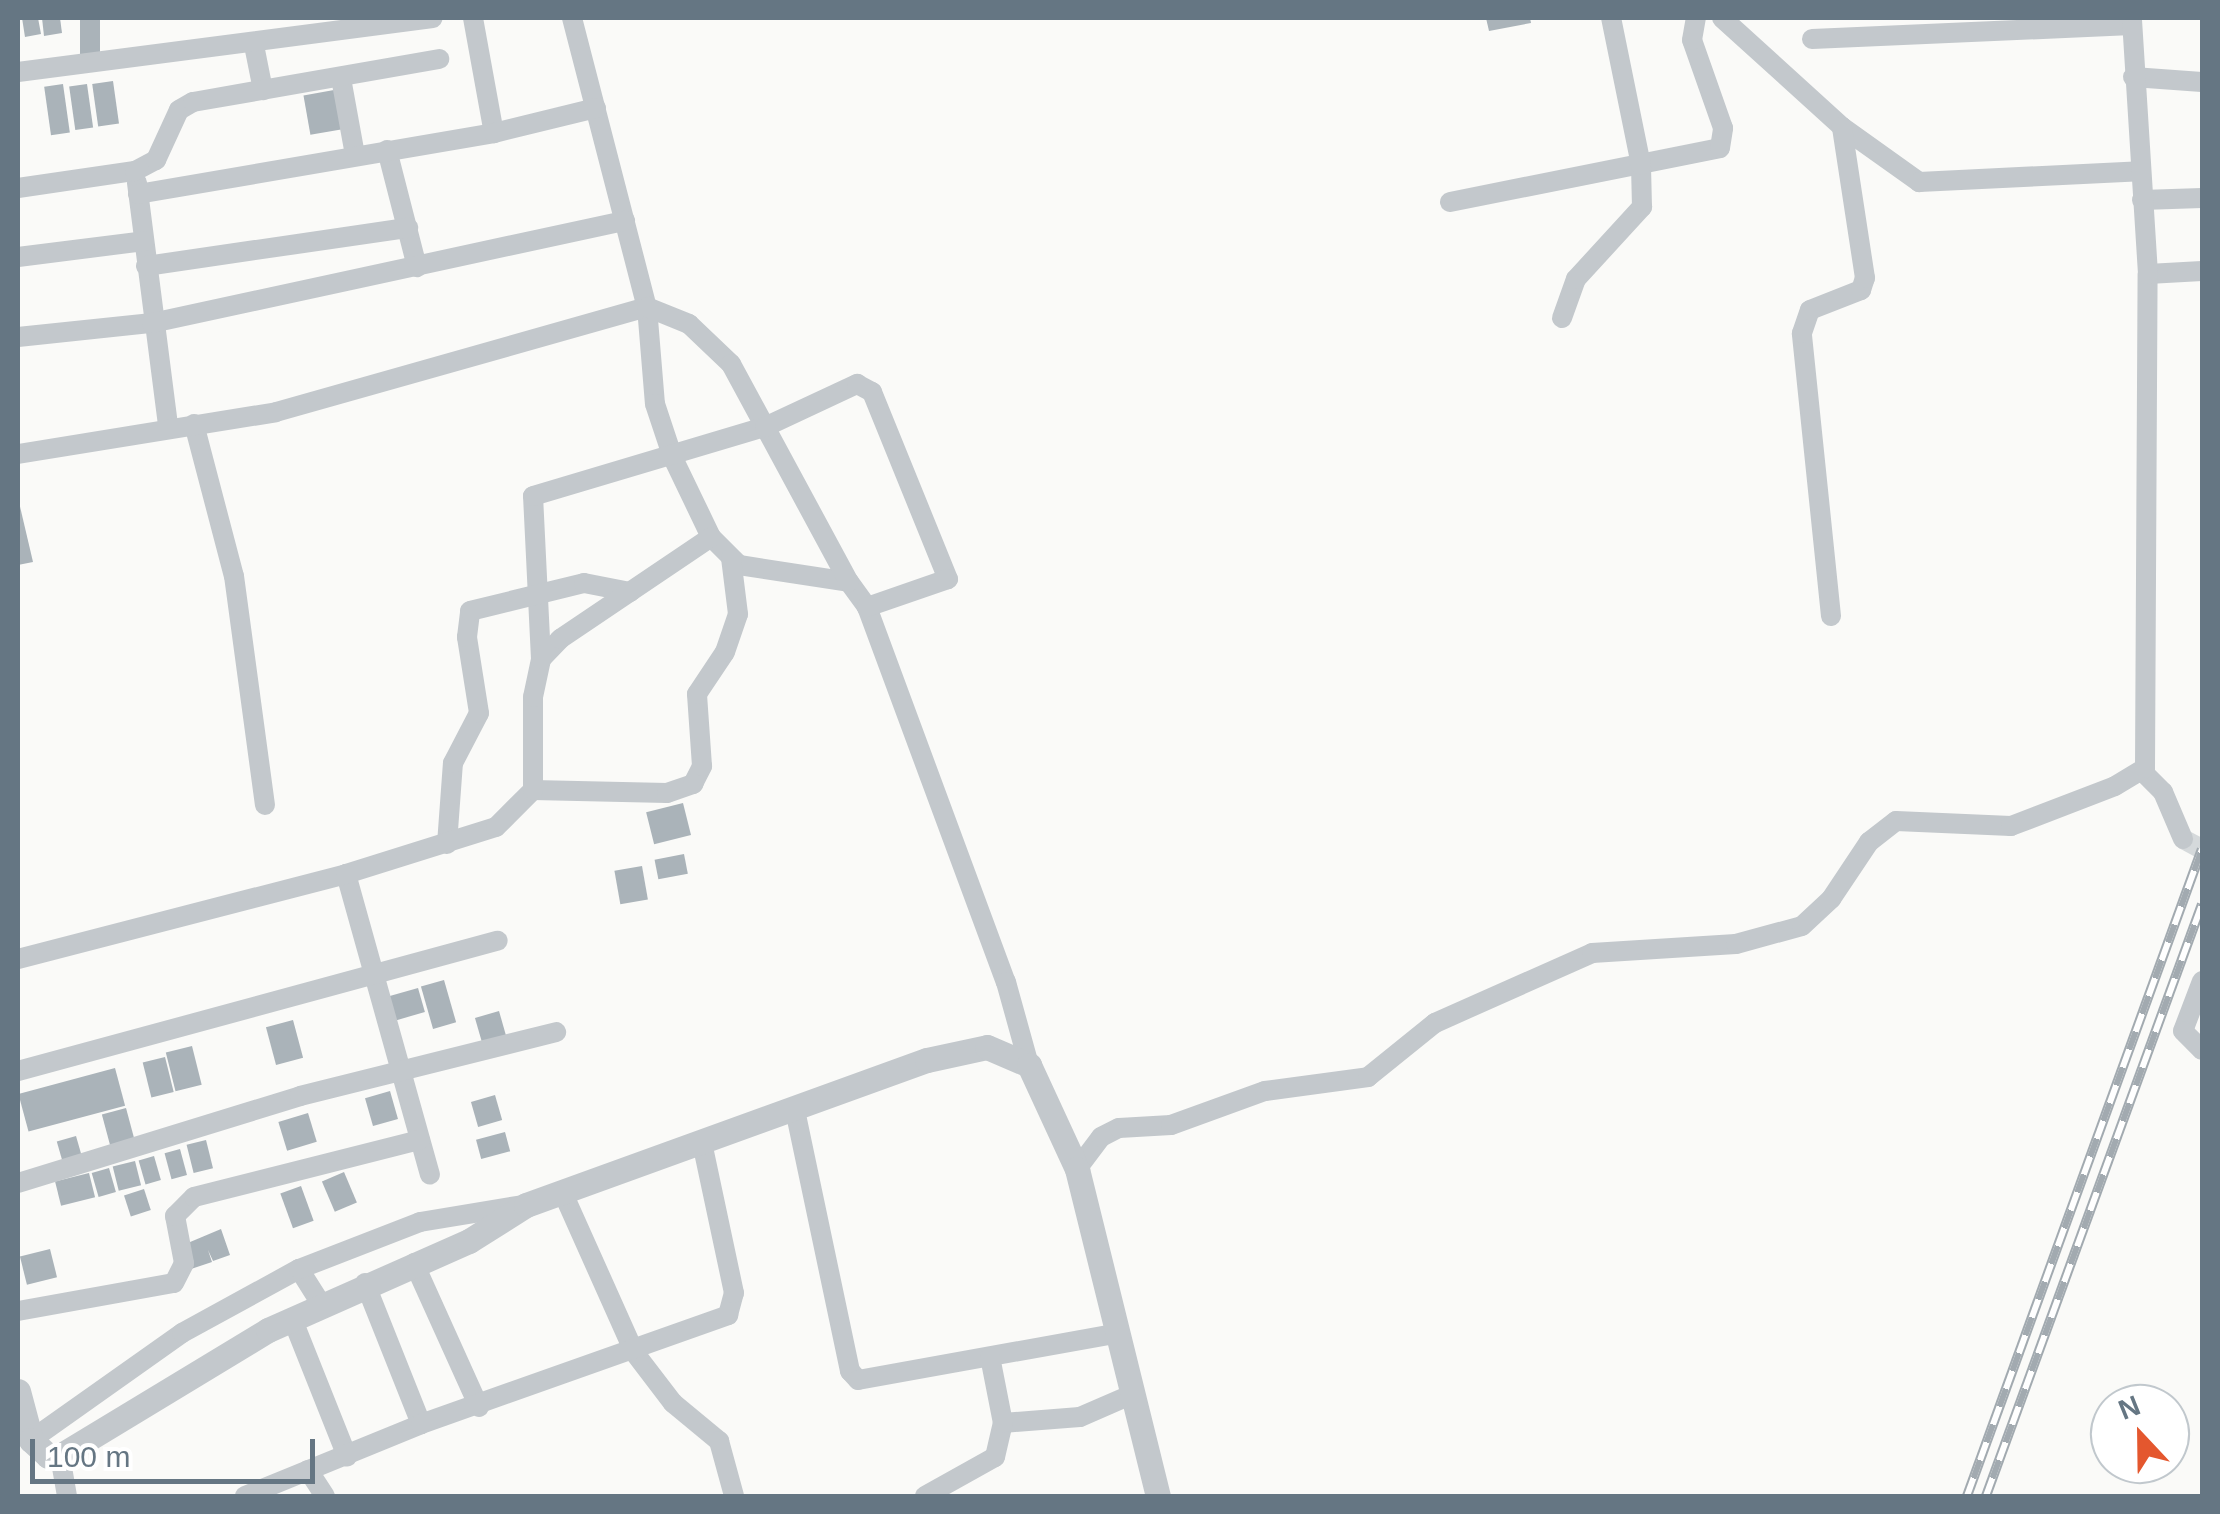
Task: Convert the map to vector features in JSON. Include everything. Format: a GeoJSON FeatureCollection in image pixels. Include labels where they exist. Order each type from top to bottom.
{"type":"FeatureCollection","features":[{"type":"Feature","properties":{"kind":"street"},"geometry":{"type":"LineString","coordinates":[[18,72],[254,46],[401,19],[433,18]]}},
{"type":"Feature","properties":{"kind":"street"},"geometry":{"type":"LineString","coordinates":[[473,18],[494,132]]}},
{"type":"Feature","properties":{"kind":"street"},"geometry":{"type":"LineString","coordinates":[[572,18],[648,307],[655,404],[673,458],[711,538],[754,573],[848,582]]}},
{"type":"Feature","properties":{"kind":"street"},"geometry":{"type":"LineString","coordinates":[[1562,318],[1576,279],[1642,207],[1640,166],[1611,18]]}},
{"type":"Feature","properties":{"kind":"street"},"geometry":{"type":"LineString","coordinates":[[1450,202],[1708,152],[1724,142],[1692,40],[1696,18]]}},
{"type":"Feature","properties":{"kind":"street"},"geometry":{"type":"LineString","coordinates":[[1722,18],[1842,127],[1930,184],[2140,171]]}},
{"type":"Feature","properties":{"kind":"street"},"geometry":{"type":"LineString","coordinates":[[1812,39],[1967,24],[2132,22],[2148,274],[2142,502],[2151,570],[2142,771],[2163,792],[2182,839]]}},
{"type":"Feature","properties":{"kind":"street"},"geometry":{"type":"LineString","coordinates":[[254,46],[263,90]]}},
{"type":"Feature","properties":{"kind":"street"},"geometry":{"type":"LineString","coordinates":[[18,188],[135,171],[164,150],[186,104],[439,59]]}},
{"type":"Feature","properties":{"kind":"street"},"geometry":{"type":"LineString","coordinates":[[341,78],[355,155]]}},
{"type":"Feature","properties":{"kind":"street"},"geometry":{"type":"LineString","coordinates":[[2134,78],[2202,82]]}},
{"type":"Feature","properties":{"kind":"street"},"geometry":{"type":"LineString","coordinates":[[138,194],[494,132],[596,108]]}},
{"type":"Feature","properties":{"kind":"street"},"geometry":{"type":"LineString","coordinates":[[1831,616],[1802,333],[1810,310],[1861,290],[1866,278],[1842,127]]}},
{"type":"Feature","properties":{"kind":"street"},"geometry":{"type":"LineString","coordinates":[[388,150],[417,268]]}},
{"type":"Feature","properties":{"kind":"street"},"geometry":{"type":"LineString","coordinates":[[135,171],[168,426]]}},
{"type":"Feature","properties":{"kind":"street"},"geometry":{"type":"LineString","coordinates":[[2142,200],[2202,198]]}},
{"type":"Feature","properties":{"kind":"street"},"geometry":{"type":"LineString","coordinates":[[18,337],[152,323],[625,221]]}},
{"type":"Feature","properties":{"kind":"street"},"geometry":{"type":"LineString","coordinates":[[146,266],[408,228]]}},
{"type":"Feature","properties":{"kind":"street"},"geometry":{"type":"LineString","coordinates":[[18,257],[144,240]]}},
{"type":"Feature","properties":{"kind":"street"},"geometry":{"type":"LineString","coordinates":[[2148,274],[2202,271]]}},
{"type":"Feature","properties":{"kind":"street"},"geometry":{"type":"LineString","coordinates":[[18,454],[168,426],[276,412],[399,381],[648,307],[715,344],[765,427],[848,582],[867,607],[1006,982],[1028,1065],[1076,1169],[1158,1496]]}},
{"type":"Feature","properties":{"kind":"street"},"geometry":{"type":"LineString","coordinates":[[533,790],[533,698],[542,659],[533,496],[673,458],[765,427],[847,387],[866,385],[948,579],[867,607]]}},
{"type":"Feature","properties":{"kind":"street"},"geometry":{"type":"LineString","coordinates":[[194,424],[234,576],[265,805]]}},
{"type":"Feature","properties":{"kind":"street"},"geometry":{"type":"LineString","coordinates":[[542,659],[630,592],[711,538]]}},
{"type":"Feature","properties":{"kind":"street"},"geometry":{"type":"LineString","coordinates":[[18,959],[447,844],[496,826],[533,790],[667,793],[693,784],[702,766],[697,694],[726,652],[738,614],[731,558]]}},
{"type":"Feature","properties":{"kind":"street"},"geometry":{"type":"LineString","coordinates":[[447,844],[453,764],[479,713],[466,621],[479,605],[584,583],[630,592]]}},
{"type":"Feature","properties":{"kind":"street"},"geometry":{"type":"LineString","coordinates":[[1076,1169],[1101,1137],[1119,1128],[1171,1125],[1265,1091],[1368,1077],[1435,1023],[1592,953],[1736,944],[1802,926],[1832,899],[1869,842],[1896,822],[2011,826],[2142,771]]}},
{"type":"Feature","properties":{"kind":"street"},"geometry":{"type":"LineString","coordinates":[[346,874],[430,1174]]}},
{"type":"Feature","properties":{"kind":"street"},"geometry":{"type":"LineString","coordinates":[[18,1070],[498,941]]}},
{"type":"Feature","properties":{"kind":"street"},"geometry":{"type":"LineString","coordinates":[[2202,980],[2184,1031],[2202,1050]]}},
{"type":"Feature","properties":{"kind":"street"},"geometry":{"type":"LineString","coordinates":[[18,1183],[300,1096],[401,1074],[556,1032]]}},
{"type":"Feature","properties":{"kind":"street"},"geometry":{"type":"LineString","coordinates":[[31,1440],[182,1333],[299,1269],[420,1222],[526,1205],[963,1048],[1004,1051],[1028,1065]]}},
{"type":"Feature","properties":{"kind":"street"},"geometry":{"type":"LineString","coordinates":[[795,1110],[853,1376],[864,1380],[1119,1333]]}},
{"type":"Feature","properties":{"kind":"street"},"geometry":{"type":"LineString","coordinates":[[18,1311],[174,1283],[184,1264],[175,1216],[194,1197],[420,1140]]}},
{"type":"Feature","properties":{"kind":"street"},"geometry":{"type":"LineString","coordinates":[[245,1496],[421,1424],[716,1324],[732,1307],[702,1144]]}},
{"type":"Feature","properties":{"kind":"street"},"geometry":{"type":"LineString","coordinates":[[562,1193],[634,1352],[673,1404],[719,1441],[734,1496]]}},
{"type":"Feature","properties":{"kind":"street"},"geometry":{"type":"LineString","coordinates":[[18,1391],[31,1440],[48,1456],[60,1456],[292,1318],[469,1241],[526,1205]]}},
{"type":"Feature","properties":{"kind":"street"},"geometry":{"type":"LineString","coordinates":[[414,1263],[479,1407]]}},
{"type":"Feature","properties":{"kind":"street"},"geometry":{"type":"LineString","coordinates":[[299,1269],[321,1304]]}},
{"type":"Feature","properties":{"kind":"street"},"geometry":{"type":"LineString","coordinates":[[365,1283],[421,1424]]}},
{"type":"Feature","properties":{"kind":"street"},"geometry":{"type":"LineString","coordinates":[[292,1318],[347,1456]]}},
{"type":"Feature","properties":{"kind":"street"},"geometry":{"type":"LineString","coordinates":[[925,1496],[995,1457],[1003,1422],[990,1357]]}},
{"type":"Feature","properties":{"kind":"street"},"geometry":{"type":"LineString","coordinates":[[1003,1422],[1080,1417],[1133,1394]]}},
{"type":"Feature","properties":{"kind":"street"},"geometry":{"type":"LineString","coordinates":[[60,1456],[67,1496]]}},
{"type":"Feature","properties":{"kind":"street"},"geometry":{"type":"LineString","coordinates":[[308,1470],[324,1496]]}},
{"type":"Feature","properties":{"kind":"building"},"geometry":{"type":"Polygon","coordinates":[[[22,18],[38,18],[41,34],[25,37],[22,18]]]}},
{"type":"Feature","properties":{"kind":"building"},"geometry":{"type":"Polygon","coordinates":[[[42,18],[60,18],[62,33],[44,36],[42,18]]]}},
{"type":"Feature","properties":{"kind":"building"},"geometry":{"type":"Polygon","coordinates":[[[80,18],[100,18],[100,60],[80,60],[80,18]]]}},
{"type":"Feature","properties":{"kind":"building"},"geometry":{"type":"Polygon","coordinates":[[[1486,18],[1530,18],[1531,23],[1489,31],[1486,18]]]}},
{"type":"Feature","properties":{"kind":"building"},"geometry":{"type":"Polygon","coordinates":[[[113,81],[119,124],[98,127],[92,84],[113,81]]]}},
{"type":"Feature","properties":{"kind":"building"},"geometry":{"type":"Polygon","coordinates":[[[63,84],[70,133],[51,135],[44,87],[63,84]]]}},
{"type":"Feature","properties":{"kind":"building"},"geometry":{"type":"Polygon","coordinates":[[[87,84],[93,128],[75,130],[69,87],[87,84]]]}},
{"type":"Feature","properties":{"kind":"building"},"geometry":{"type":"Polygon","coordinates":[[[334,90],[341,129],[310,135],[303,95],[334,90]]]}},
{"type":"Feature","properties":{"kind":"building"},"geometry":{"type":"Polygon","coordinates":[[[18,498],[33,562],[18,565],[18,498]]]}},
{"type":"Feature","properties":{"kind":"building"},"geometry":{"type":"Polygon","coordinates":[[[683,803],[691,835],[654,844],[646,812],[683,803]]]}},
{"type":"Feature","properties":{"kind":"building"},"geometry":{"type":"Polygon","coordinates":[[[684,854],[688,874],[658,879],[655,860],[684,854]]]}},
{"type":"Feature","properties":{"kind":"building"},"geometry":{"type":"Polygon","coordinates":[[[642,866],[648,899],[620,904],[614,871],[642,866]]]}},
{"type":"Feature","properties":{"kind":"building"},"geometry":{"type":"Polygon","coordinates":[[[444,980],[456,1022],[433,1029],[421,987],[444,980]]]}},
{"type":"Feature","properties":{"kind":"building"},"geometry":{"type":"Polygon","coordinates":[[[418,988],[425,1012],[393,1021],[386,997],[418,988]]]}},
{"type":"Feature","properties":{"kind":"building"},"geometry":{"type":"Polygon","coordinates":[[[499,1011],[507,1039],[483,1046],[475,1018],[499,1011]]]}},
{"type":"Feature","properties":{"kind":"building"},"geometry":{"type":"Polygon","coordinates":[[[293,1020],[303,1058],[276,1065],[266,1027],[293,1020]]]}},
{"type":"Feature","properties":{"kind":"building"},"geometry":{"type":"Polygon","coordinates":[[[192,1046],[202,1085],[175,1091],[166,1053],[192,1046]]]}},
{"type":"Feature","properties":{"kind":"building"},"geometry":{"type":"Polygon","coordinates":[[[165,1057],[174,1092],[151,1097],[143,1063],[165,1057]]]}},
{"type":"Feature","properties":{"kind":"building"},"geometry":{"type":"Polygon","coordinates":[[[115,1068],[125,1106],[29,1132],[18,1094],[115,1068]]]}},
{"type":"Feature","properties":{"kind":"building"},"geometry":{"type":"Polygon","coordinates":[[[390,1091],[398,1119],[373,1126],[365,1098],[390,1091]]]}},
{"type":"Feature","properties":{"kind":"building"},"geometry":{"type":"Polygon","coordinates":[[[495,1095],[502,1120],[478,1127],[471,1102],[495,1095]]]}},
{"type":"Feature","properties":{"kind":"building"},"geometry":{"type":"Polygon","coordinates":[[[126,1108],[135,1142],[111,1148],[102,1114],[126,1108]]]}},
{"type":"Feature","properties":{"kind":"building"},"geometry":{"type":"Polygon","coordinates":[[[308,1113],[317,1142],[287,1151],[278,1122],[308,1113]]]}},
{"type":"Feature","properties":{"kind":"building"},"geometry":{"type":"Polygon","coordinates":[[[505,1132],[510,1151],[481,1159],[476,1140],[505,1132]]]}},
{"type":"Feature","properties":{"kind":"building"},"geometry":{"type":"Polygon","coordinates":[[[76,1136],[81,1154],[62,1160],[57,1142],[76,1136]]]}},
{"type":"Feature","properties":{"kind":"building"},"geometry":{"type":"Polygon","coordinates":[[[206,1140],[213,1168],[194,1173],[187,1145],[206,1140]]]}},
{"type":"Feature","properties":{"kind":"building"},"geometry":{"type":"Polygon","coordinates":[[[180,1149],[187,1175],[172,1179],[165,1153],[180,1149]]]}},
{"type":"Feature","properties":{"kind":"building"},"geometry":{"type":"Polygon","coordinates":[[[154,1156],[161,1180],[146,1184],[139,1160],[154,1156]]]}},
{"type":"Feature","properties":{"kind":"building"},"geometry":{"type":"Polygon","coordinates":[[[135,1161],[141,1185],[119,1191],[113,1167],[135,1161]]]}},
{"type":"Feature","properties":{"kind":"building"},"geometry":{"type":"Polygon","coordinates":[[[109,1168],[116,1192],[99,1197],[92,1173],[109,1168]]]}},
{"type":"Feature","properties":{"kind":"building"},"geometry":{"type":"Polygon","coordinates":[[[344,1172],[357,1202],[335,1212],[322,1181],[344,1172]]]}},
{"type":"Feature","properties":{"kind":"building"},"geometry":{"type":"Polygon","coordinates":[[[89,1173],[95,1197],[61,1206],[55,1181],[89,1173]]]}},
{"type":"Feature","properties":{"kind":"building"},"geometry":{"type":"Polygon","coordinates":[[[301,1186],[314,1221],[293,1228],[280,1194],[301,1186]]]}},
{"type":"Feature","properties":{"kind":"building"},"geometry":{"type":"Polygon","coordinates":[[[144,1189],[151,1210],[131,1216],[124,1195],[144,1189]]]}},
{"type":"Feature","properties":{"kind":"building"},"geometry":{"type":"Polygon","coordinates":[[[221,1229],[230,1255],[213,1261],[208,1250],[212,1262],[191,1269],[183,1245],[221,1229]]]}},
{"type":"Feature","properties":{"kind":"building"},"geometry":{"type":"Polygon","coordinates":[[[50,1249],[57,1277],[27,1285],[20,1256],[50,1249]]]}},
{"type":"Feature","properties":{"kind":"tunnel"},"geometry":{"type":"LineString","coordinates":[[2183,839],[2202,849]]}},
{"type":"Feature","properties":{"kind":"railway"},"geometry":{"type":"LineString","coordinates":[[1967,1496],[2202,849]]}},
{"type":"Feature","properties":{"kind":"railway"},"geometry":{"type":"LineString","coordinates":[[1986,1496],[2202,904]]}}]}
